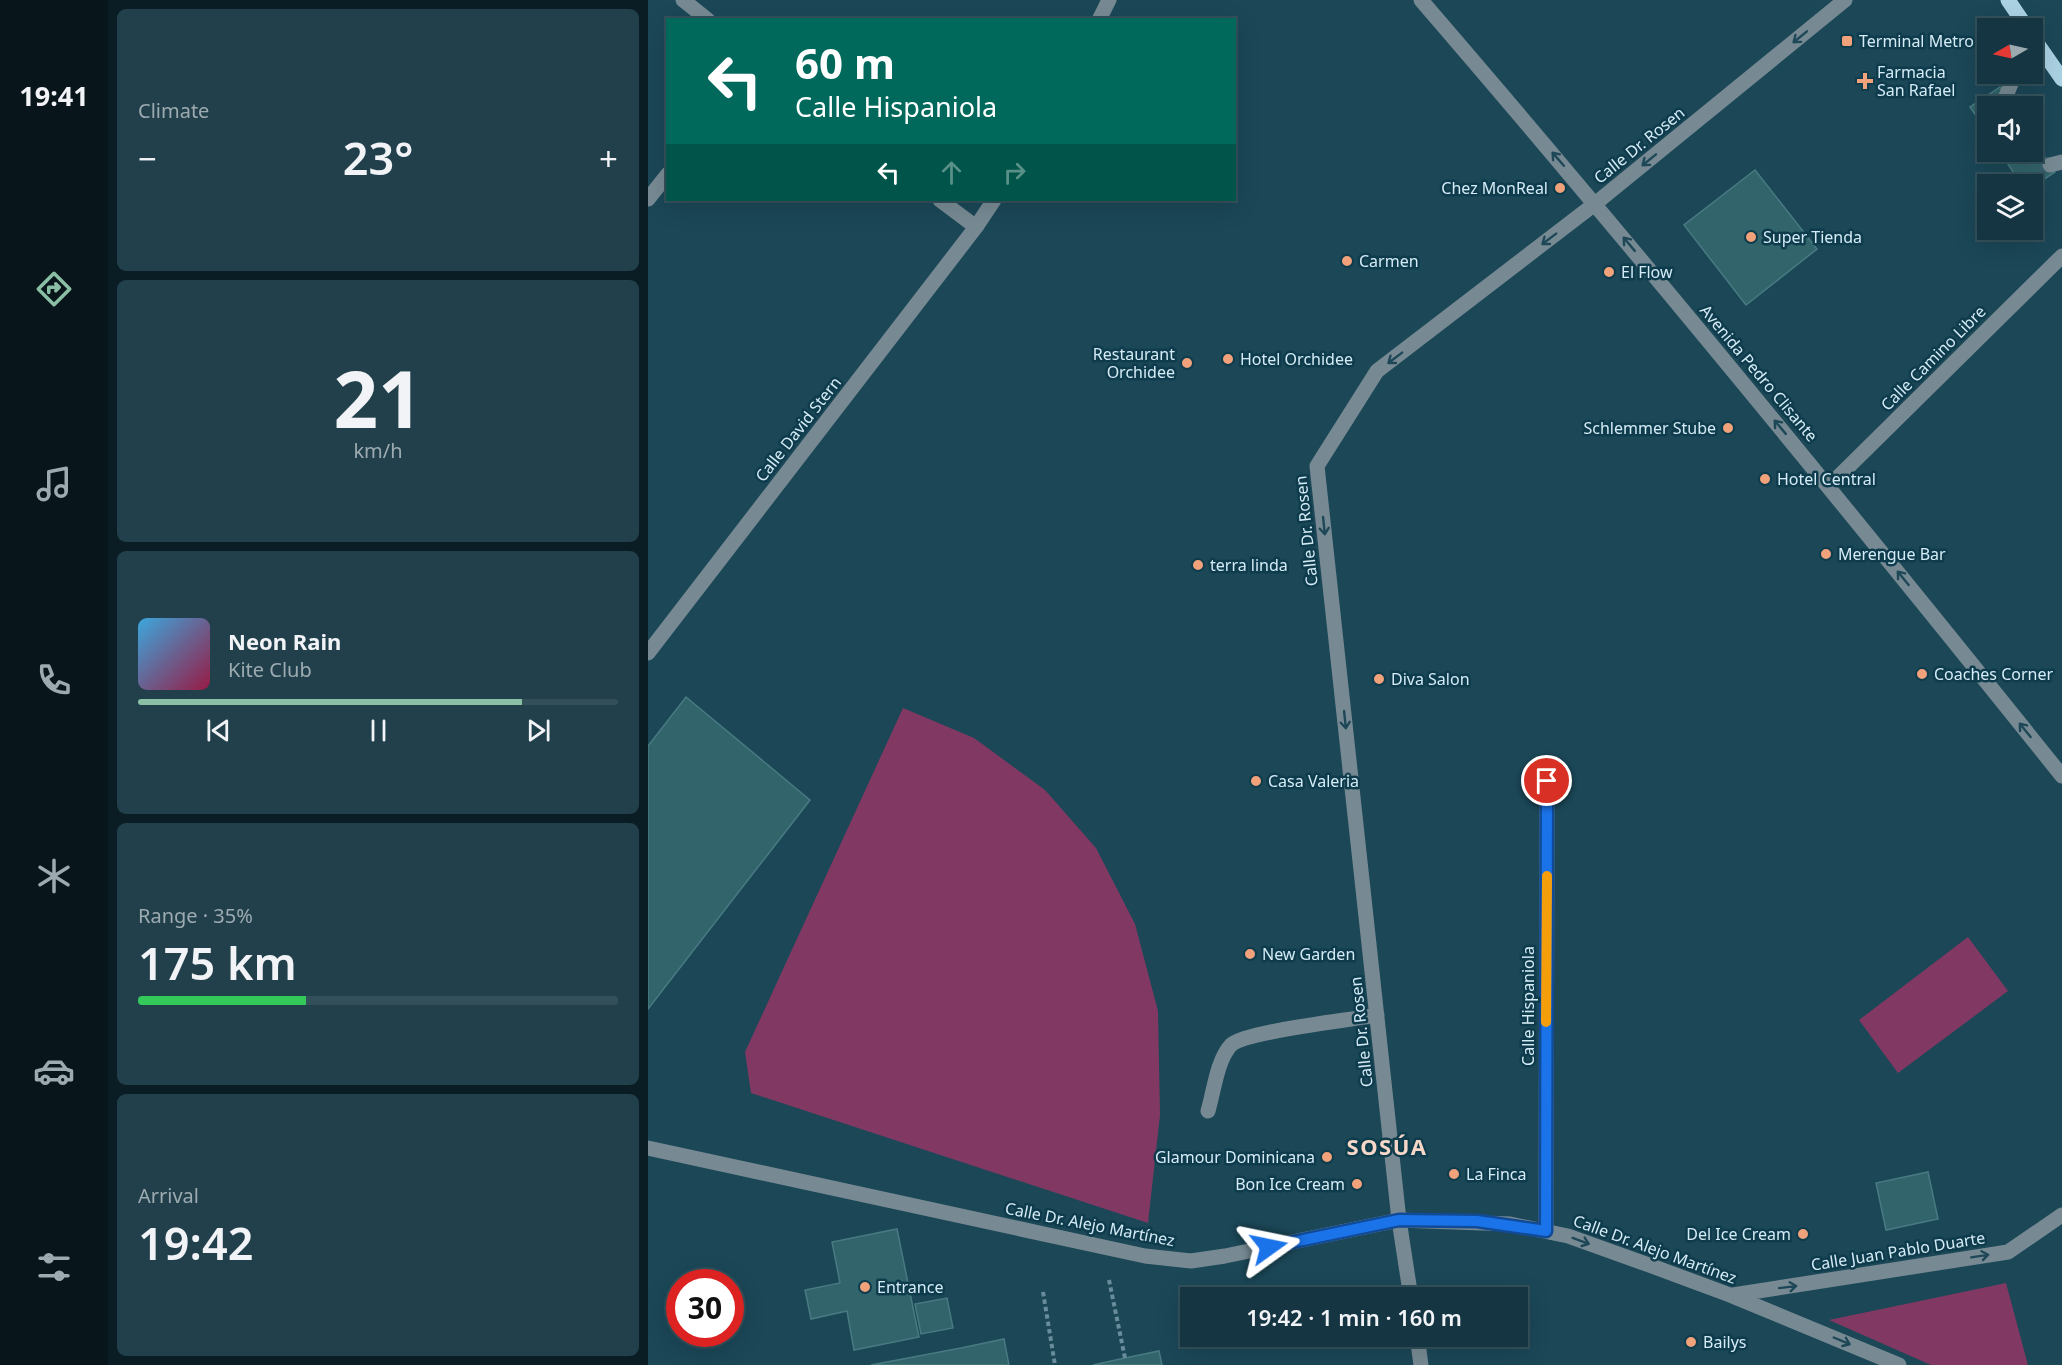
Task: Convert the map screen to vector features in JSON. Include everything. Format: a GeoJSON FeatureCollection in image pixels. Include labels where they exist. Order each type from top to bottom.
{"type":"FeatureCollection","features":[{"type":"Feature","properties":{"kind":"main road"},"geometry":{"type":"LineString","coordinates":[[2008,0],[2020,18]]}},
{"type":"Feature","properties":{"kind":"main road"},"geometry":{"type":"LineString","coordinates":[[2043,52],[2062,79]]}},
{"type":"Feature","properties":{"kind":"street"},"geometry":{"type":"LineString","coordinates":[[683,0],[706,18]]}},
{"type":"Feature","properties":{"kind":"street"},"geometry":{"type":"LineString","coordinates":[[1100,18],[1109,0]]}},
{"type":"Feature","properties":{"kind":"street","name":"Avenida Pedro Clisante"},"geometry":{"type":"LineString","coordinates":[[1421,0],[1596,203],[1829,486],[2062,776]]}},
{"type":"Feature","properties":{"kind":"street","name":"Calle Dr. Rosen"},"geometry":{"type":"LineString","coordinates":[[1409,1287],[1399,1220],[1317,466],[1377,371],[1596,203],[1845,0]]}},
{"type":"Feature","properties":{"kind":"street"},"geometry":{"type":"LineString","coordinates":[[2006,96],[2011,84]]}},
{"type":"Feature","properties":{"kind":"street"},"geometry":{"type":"LineString","coordinates":[[648,199],[666,176]]}},
{"type":"Feature","properties":{"kind":"street"},"geometry":{"type":"LineString","coordinates":[[941,201],[976,227]]}},
{"type":"Feature","properties":{"kind":"street","name":"Calle David Stern"},"geometry":{"type":"LineString","coordinates":[[648,653],[976,227],[993,201]]}},
{"type":"Feature","properties":{"kind":"street","name":"Calle Camino Libre"},"geometry":{"type":"LineString","coordinates":[[1829,486],[2062,256]]}},
{"type":"Feature","properties":{"kind":"street","name":"Calle Hispaniola"},"geometry":{"type":"LineString","coordinates":[[1546,1231],[1547,781]]}},
{"type":"Feature","properties":{"kind":"street"},"geometry":{"type":"LineString","coordinates":[[1208,1111],[1224,1056],[1233,1044],[1254,1036],[1377,1015]]}},
{"type":"Feature","properties":{"kind":"street","name":"Calle Dr. Alejo Martínez"},"geometry":{"type":"LineString","coordinates":[[648,1148],[1145,1256],[1191,1261],[1399,1220],[1477,1221],[1546,1231],[1568,1236],[1730,1295],[1899,1365]]}},
{"type":"Feature","properties":{"kind":"street","name":"Calle Juan Pablo Duarte"},"geometry":{"type":"LineString","coordinates":[[1730,1295],[2008,1252],[2062,1215]]}},
{"type":"Feature","properties":{"kind":"street"},"geometry":{"type":"LineString","coordinates":[[1419,1347],[1421,1365]]}},
{"type":"Feature","properties":{"kind":"path"},"geometry":{"type":"LineString","coordinates":[[1108,1280],[1125,1358]]}},
{"type":"Feature","properties":{"kind":"path"},"geometry":{"type":"LineString","coordinates":[[1043,1292],[1054,1365]]}},
{"type":"Feature","properties":{"kind":"shaded area"},"geometry":{"type":"Polygon","coordinates":[[[903,708],[974,738],[1045,790],[1096,848],[1135,924],[1158,1011],[1160,1115],[1148,1223],[751,1093],[745,1052],[903,708]]]}},
{"type":"Feature","properties":{"kind":"shaded area"},"geometry":{"type":"Polygon","coordinates":[[[1968,937],[2008,991],[1898,1073],[1859,1020],[1968,937]]]}},
{"type":"Feature","properties":{"kind":"shaded area"},"geometry":{"type":"Polygon","coordinates":[[[2006,1283],[2028,1365],[1931,1365],[1829,1320],[2006,1283]]]}},
{"type":"Feature","properties":{"kind":"building"},"geometry":{"type":"Polygon","coordinates":[[[2000,87],[2006,96],[1986,96],[2000,87]]]}},
{"type":"Feature","properties":{"kind":"building"},"geometry":{"type":"Polygon","coordinates":[[[1977,102],[1977,117],[1970,107],[1977,102]]]}},
{"type":"Feature","properties":{"kind":"building"},"geometry":{"type":"Polygon","coordinates":[[[2043,154],[2055,172],[2043,180],[2043,174],[2014,174],[2007,162],[2043,162],[2043,154]]]}},
{"type":"Feature","properties":{"kind":"building","name":"Super Tienda"},"geometry":{"type":"Polygon","coordinates":[[[1755,170],[1817,249],[1746,305],[1684,225],[1755,170]]]}},
{"type":"Feature","properties":{"kind":"building"},"geometry":{"type":"Polygon","coordinates":[[[686,697],[810,800],[648,1009],[648,746],[686,697]]]}},
{"type":"Feature","properties":{"kind":"building"},"geometry":{"type":"Polygon","coordinates":[[[1928,1172],[1938,1219],[1886,1230],[1876,1183],[1928,1172]]]}},
{"type":"Feature","properties":{"kind":"building","name":"Entrance"},"geometry":{"type":"Polygon","coordinates":[[[897,1229],[919,1337],[854,1350],[847,1311],[811,1319],[805,1290],[840,1283],[832,1242],[897,1229]]]}},
{"type":"Feature","properties":{"kind":"building"},"geometry":{"type":"Polygon","coordinates":[[[947,1298],[953,1328],[921,1334],[915,1304],[947,1298]]]}},
{"type":"Feature","properties":{"kind":"building"},"geometry":{"type":"Polygon","coordinates":[[[1004,1339],[1009,1365],[871,1365],[961,1348],[1004,1339]]]}},
{"type":"Feature","properties":{"kind":"building"},"geometry":{"type":"Polygon","coordinates":[[[1159,1351],[1162,1365],[1093,1365],[1125,1358],[1159,1351]]]}},
{"type":"Feature","properties":{"kind":"tunnel"},"geometry":{"type":"LineString","coordinates":[[2033,162],[2050,165]]}},
{"type":"Feature","properties":{"kind":"slow traffic"},"geometry":{"type":"LineString","coordinates":[[1546,1022],[1547,876]]}},
{"type":"Feature","properties":{"kind":"place","name":"Terminal Metro"},"geometry":{"type":"Point","coordinates":[1847,41]}},
{"type":"Feature","properties":{"kind":"place","name":"Farmacia San Rafael"},"geometry":{"type":"Point","coordinates":[1865,81]}},
{"type":"Feature","properties":{"kind":"place","name":"Chez MonReal"},"geometry":{"type":"Point","coordinates":[1560,188]}},
{"type":"Feature","properties":{"kind":"place","name":"Super Tienda"},"geometry":{"type":"Point","coordinates":[1751,237]}},
{"type":"Feature","properties":{"kind":"place","name":"Carmen"},"geometry":{"type":"Point","coordinates":[1347,261]}},
{"type":"Feature","properties":{"kind":"place","name":"El Flow"},"geometry":{"type":"Point","coordinates":[1609,272]}},
{"type":"Feature","properties":{"kind":"place","name":"Hotel Orchidee"},"geometry":{"type":"Point","coordinates":[1228,359]}},
{"type":"Feature","properties":{"kind":"place","name":"Restaurant Orchidee"},"geometry":{"type":"Point","coordinates":[1187,363]}},
{"type":"Feature","properties":{"kind":"place","name":"Schlemmer Stube"},"geometry":{"type":"Point","coordinates":[1728,428]}},
{"type":"Feature","properties":{"kind":"place","name":"Hotel Central"},"geometry":{"type":"Point","coordinates":[1765,479]}},
{"type":"Feature","properties":{"kind":"place","name":"Merengue Bar"},"geometry":{"type":"Point","coordinates":[1826,554]}},
{"type":"Feature","properties":{"kind":"place","name":"terra linda"},"geometry":{"type":"Point","coordinates":[1198,565]}},
{"type":"Feature","properties":{"kind":"place","name":"Coaches Corner"},"geometry":{"type":"Point","coordinates":[1922,674]}},
{"type":"Feature","properties":{"kind":"place","name":"Diva Salon"},"geometry":{"type":"Point","coordinates":[1379,679]}},
{"type":"Feature","properties":{"kind":"place","name":"Casa Valeria"},"geometry":{"type":"Point","coordinates":[1256,781]}},
{"type":"Feature","properties":{"kind":"place","name":"New Garden"},"geometry":{"type":"Point","coordinates":[1250,954]}},
{"type":"Feature","properties":{"kind":"place","name":"Glamour Dominicana"},"geometry":{"type":"Point","coordinates":[1327,1157]}},
{"type":"Feature","properties":{"kind":"place","name":"La Finca"},"geometry":{"type":"Point","coordinates":[1454,1174]}},
{"type":"Feature","properties":{"kind":"place","name":"Bon Ice Cream"},"geometry":{"type":"Point","coordinates":[1357,1184]}},
{"type":"Feature","properties":{"kind":"place","name":"Del Ice Cream"},"geometry":{"type":"Point","coordinates":[1803,1234]}},
{"type":"Feature","properties":{"kind":"place","name":"Entrance"},"geometry":{"type":"Point","coordinates":[865,1287]}},
{"type":"Feature","properties":{"kind":"place","name":"Bailys"},"geometry":{"type":"Point","coordinates":[1691,1342]}},
{"type":"Feature","properties":{"kind":"district","name":"SOSÚA"},"geometry":{"type":"Point","coordinates":[1387,1147]}},
{"type":"Feature","properties":{"kind":"route"},"geometry":{"type":"LineString","coordinates":[[1269,1247],[1399,1220],[1477,1221],[1546,1231],[1547,781]]}}]}
